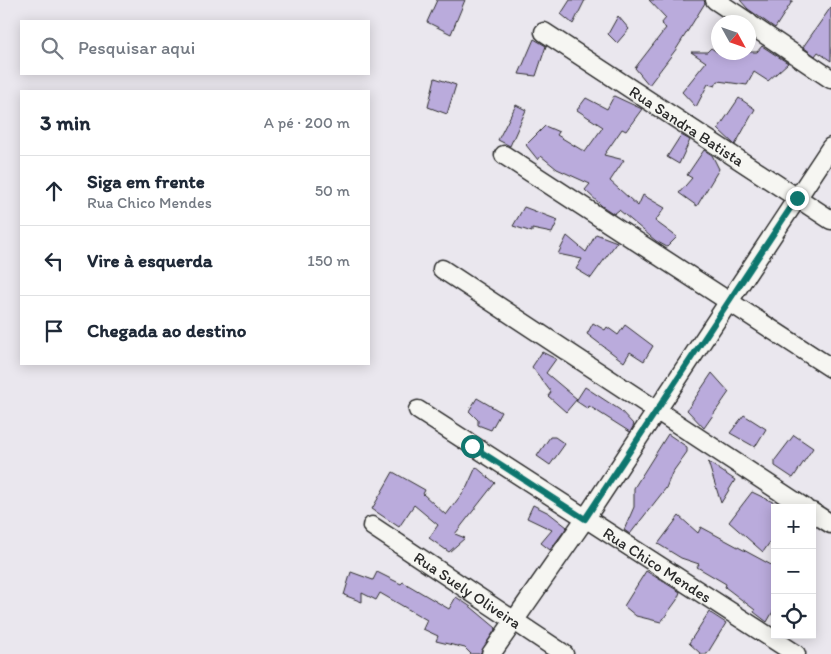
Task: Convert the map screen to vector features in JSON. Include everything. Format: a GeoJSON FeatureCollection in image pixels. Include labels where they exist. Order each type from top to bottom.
{"type":"FeatureCollection","features":[{"type":"Feature","properties":{"kind":"street"},"geometry":{"type":"LineString","coordinates":[[715,0],[737,15]]}},
{"type":"Feature","properties":{"kind":"street"},"geometry":{"type":"LineString","coordinates":[[756,28],[831,79]]}},
{"type":"Feature","properties":{"kind":"street","name":"Rua Sandra Batista"},"geometry":{"type":"LineString","coordinates":[[544,32],[831,220]]}},
{"type":"Feature","properties":{"kind":"street"},"geometry":{"type":"LineString","coordinates":[[491,654],[585,519],[831,147]]}},
{"type":"Feature","properties":{"kind":"street"},"geometry":{"type":"LineString","coordinates":[[504,155],[831,368]]}},
{"type":"Feature","properties":{"kind":"street"},"geometry":{"type":"LineString","coordinates":[[442,269],[799,504]]}},
{"type":"Feature","properties":{"kind":"street","name":"Rua Chico Mendes"},"geometry":{"type":"LineString","coordinates":[[418,410],[796,654]]}},
{"type":"Feature","properties":{"kind":"street"},"geometry":{"type":"LineString","coordinates":[[816,515],[831,524]]}},
{"type":"Feature","properties":{"kind":"street","name":"Rua Suely Oliveira"},"geometry":{"type":"LineString","coordinates":[[372,526],[564,654]]}},
{"type":"Feature","properties":{"kind":"building"},"geometry":{"type":"Polygon","coordinates":[[[437,0],[465,0],[451,34],[427,22],[437,0]]]}},
{"type":"Feature","properties":{"kind":"building"},"geometry":{"type":"Polygon","coordinates":[[[570,0],[585,0],[573,24],[561,14],[570,0]]]}},
{"type":"Feature","properties":{"kind":"building"},"geometry":{"type":"Polygon","coordinates":[[[649,0],[704,0],[705,3],[677,48],[649,85],[635,68],[666,28],[661,24],[666,18],[649,0]]]}},
{"type":"Feature","properties":{"kind":"building"},"geometry":{"type":"Polygon","coordinates":[[[740,0],[793,0],[775,28],[748,9],[740,0]]]}},
{"type":"Feature","properties":{"kind":"building"},"geometry":{"type":"Polygon","coordinates":[[[831,7],[831,61],[818,52],[815,56],[803,47],[831,7]]]}},
{"type":"Feature","properties":{"kind":"building"},"geometry":{"type":"Polygon","coordinates":[[[618,16],[629,29],[617,43],[608,34],[618,16]]]}},
{"type":"Feature","properties":{"kind":"building"},"geometry":{"type":"Polygon","coordinates":[[[534,39],[546,46],[536,76],[519,74],[534,39]]]}},
{"type":"Feature","properties":{"kind":"building"},"geometry":{"type":"Polygon","coordinates":[[[762,46],[788,63],[768,81],[754,72],[747,85],[718,81],[715,86],[708,84],[696,107],[682,92],[706,62],[691,52],[707,52],[711,48],[711,60],[756,60],[757,52],[762,46]]]}},
{"type":"Feature","properties":{"kind":"building"},"geometry":{"type":"Polygon","coordinates":[[[435,78],[456,85],[447,114],[428,107],[435,78]]]}},
{"type":"Feature","properties":{"kind":"building"},"geometry":{"type":"Polygon","coordinates":[[[614,96],[642,109],[626,131],[622,129],[604,155],[624,160],[610,181],[638,206],[643,195],[665,208],[655,221],[677,237],[667,247],[656,241],[619,210],[614,214],[602,206],[585,190],[590,184],[557,169],[541,156],[538,160],[526,145],[545,126],[559,132],[557,135],[585,152],[603,127],[577,110],[586,98],[607,109],[614,96]]]}},
{"type":"Feature","properties":{"kind":"building"},"geometry":{"type":"Polygon","coordinates":[[[739,98],[755,109],[735,145],[718,129],[739,98]]]}},
{"type":"Feature","properties":{"kind":"building"},"geometry":{"type":"Polygon","coordinates":[[[516,105],[526,110],[510,146],[498,140],[516,105]]]}},
{"type":"Feature","properties":{"kind":"building"},"geometry":{"type":"Polygon","coordinates":[[[681,135],[690,140],[679,164],[667,157],[681,135]]]}},
{"type":"Feature","properties":{"kind":"building"},"geometry":{"type":"Polygon","coordinates":[[[704,150],[712,155],[719,169],[697,206],[679,193],[692,178],[687,175],[704,150]]]}},
{"type":"Feature","properties":{"kind":"building"},"geometry":{"type":"Polygon","coordinates":[[[524,207],[558,220],[552,233],[532,229],[532,232],[513,226],[524,207]]]}},
{"type":"Feature","properties":{"kind":"building"},"geometry":{"type":"Polygon","coordinates":[[[596,234],[617,242],[591,278],[576,269],[582,259],[558,254],[567,236],[586,252],[596,234]]]}},
{"type":"Feature","properties":{"kind":"building"},"geometry":{"type":"Polygon","coordinates":[[[593,323],[605,330],[607,327],[618,335],[625,325],[653,346],[644,361],[630,352],[624,362],[587,334],[593,323]]]}},
{"type":"Feature","properties":{"kind":"building"},"geometry":{"type":"Polygon","coordinates":[[[542,352],[556,359],[546,373],[577,399],[566,412],[548,396],[551,392],[532,367],[542,352]]]}},
{"type":"Feature","properties":{"kind":"building"},"geometry":{"type":"Polygon","coordinates":[[[712,373],[729,392],[704,428],[687,410],[712,373]]]}},
{"type":"Feature","properties":{"kind":"building"},"geometry":{"type":"Polygon","coordinates":[[[585,387],[620,410],[634,425],[630,432],[589,406],[588,409],[576,401],[585,387]]]}},
{"type":"Feature","properties":{"kind":"building"},"geometry":{"type":"Polygon","coordinates":[[[477,398],[501,412],[491,430],[478,425],[478,420],[469,411],[477,398]]]}},
{"type":"Feature","properties":{"kind":"building"},"geometry":{"type":"Polygon","coordinates":[[[744,415],[766,429],[755,447],[730,433],[744,415]]]}},
{"type":"Feature","properties":{"kind":"building"},"geometry":{"type":"Polygon","coordinates":[[[668,434],[687,447],[687,452],[672,473],[666,488],[630,534],[624,530],[634,507],[634,488],[668,434]]]}},
{"type":"Feature","properties":{"kind":"building"},"geometry":{"type":"Polygon","coordinates":[[[794,435],[813,448],[793,478],[775,466],[775,460],[794,435]]]}},
{"type":"Feature","properties":{"kind":"building"},"geometry":{"type":"Polygon","coordinates":[[[550,437],[555,437],[565,444],[550,465],[537,456],[550,437]]]}},
{"type":"Feature","properties":{"kind":"building"},"geometry":{"type":"Polygon","coordinates":[[[708,462],[735,480],[721,503],[708,462]]]}},
{"type":"Feature","properties":{"kind":"building"},"geometry":{"type":"Polygon","coordinates":[[[476,467],[495,483],[455,534],[465,538],[449,552],[429,538],[438,525],[414,505],[399,527],[372,509],[393,472],[425,490],[423,494],[446,515],[467,487],[476,467]]]}},
{"type":"Feature","properties":{"kind":"building"},"geometry":{"type":"Polygon","coordinates":[[[752,492],[777,504],[771,504],[771,541],[763,552],[729,522],[752,492]]]}},
{"type":"Feature","properties":{"kind":"building"},"geometry":{"type":"Polygon","coordinates":[[[533,505],[549,513],[567,527],[550,550],[541,543],[552,530],[527,518],[533,505]]]}},
{"type":"Feature","properties":{"kind":"building"},"geometry":{"type":"Polygon","coordinates":[[[679,516],[698,533],[701,527],[771,565],[771,615],[767,622],[754,612],[755,610],[725,587],[726,584],[697,567],[699,564],[681,558],[658,544],[679,516]]]}},
{"type":"Feature","properties":{"kind":"building"},"geometry":{"type":"Polygon","coordinates":[[[646,571],[680,592],[677,600],[661,622],[636,616],[624,606],[646,571]]]}},
{"type":"Feature","properties":{"kind":"building"},"geometry":{"type":"Polygon","coordinates":[[[351,572],[373,580],[377,572],[401,584],[403,582],[449,609],[456,597],[496,628],[480,654],[471,654],[465,648],[436,641],[438,636],[423,629],[427,620],[380,593],[376,600],[362,593],[362,602],[344,595],[351,572]]]}},
{"type":"Feature","properties":{"kind":"building"},"geometry":{"type":"Polygon","coordinates":[[[709,612],[726,623],[707,654],[701,654],[689,643],[709,612]]]}},
{"type":"Feature","properties":{"kind":"route"},"geometry":{"type":"LineString","coordinates":[[472,446],[585,519],[797,198]]}}]}
